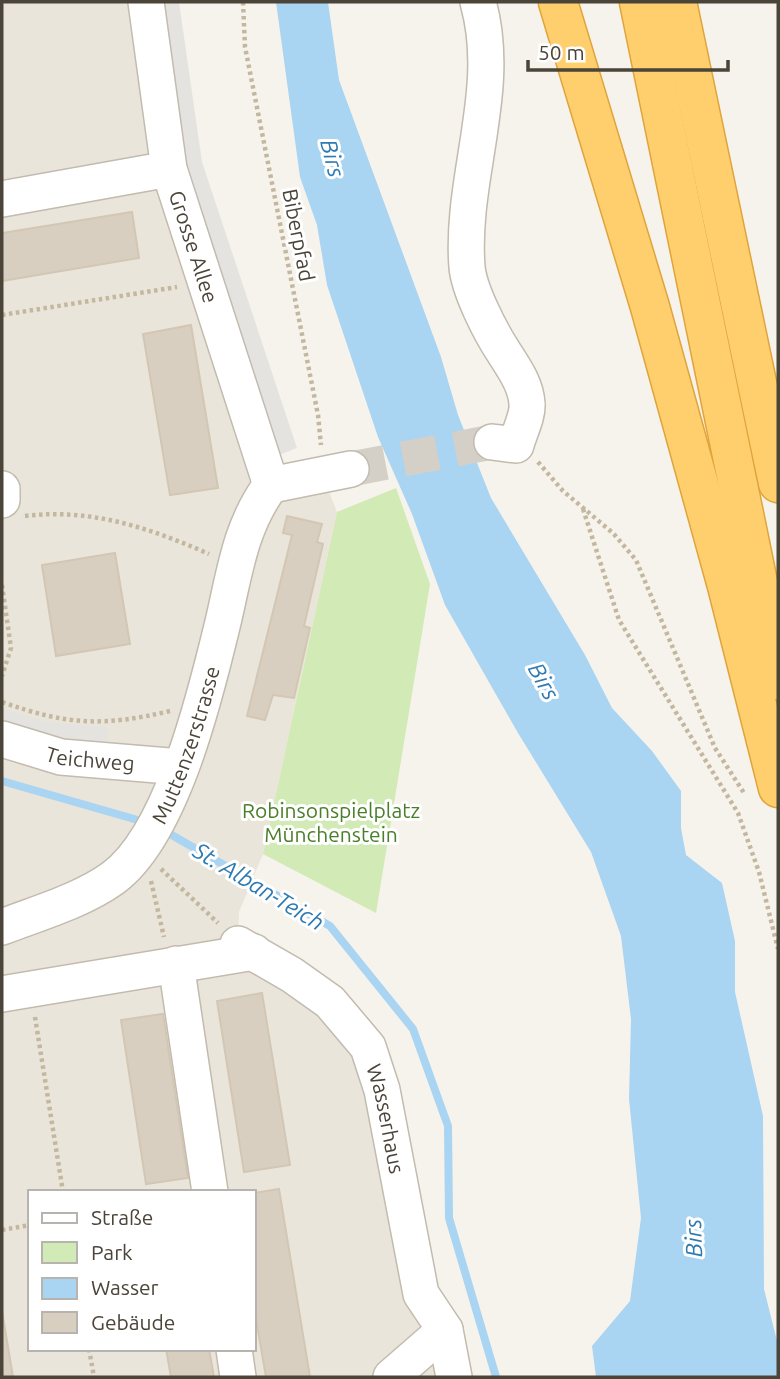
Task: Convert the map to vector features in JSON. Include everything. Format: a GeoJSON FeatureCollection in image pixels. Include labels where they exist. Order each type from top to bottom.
{"type":"FeatureCollection","features":[{"type":"Feature","properties":{"kind":"highway"},"geometry":{"type":"LineString","coordinates":[[558,2],[654,320],[727,586],[778,789]]}},
{"type":"Feature","properties":{"kind":"highway"},"geometry":{"type":"LineString","coordinates":[[639,2],[778,680]]}},
{"type":"Feature","properties":{"kind":"highway"},"geometry":{"type":"LineString","coordinates":[[677,2],[778,483]]}},
{"type":"Feature","properties":{"kind":"street","name":"Grosse Allee"},"geometry":{"type":"LineString","coordinates":[[146,2],[169,169],[271,485]]}},
{"type":"Feature","properties":{"kind":"street"},"geometry":{"type":"LineString","coordinates":[[478,2],[486,30],[486,89],[468,221],[467,270],[486,318],[519,376],[527,405],[504,444]]}},
{"type":"Feature","properties":{"kind":"street"},"geometry":{"type":"LineString","coordinates":[[2,199],[169,169]]}},
{"type":"Feature","properties":{"kind":"street"},"geometry":{"type":"LineString","coordinates":[[271,485],[337,471]]}},
{"type":"Feature","properties":{"kind":"street","name":"Muttenzerstrasse"},"geometry":{"type":"LineString","coordinates":[[2,928],[71,900],[113,877],[142,848],[181,767],[235,566],[254,508],[271,485]]}},
{"type":"Feature","properties":{"kind":"street","name":"Teichweg"},"geometry":{"type":"LineString","coordinates":[[2,739],[61,757],[181,767]]}},
{"type":"Feature","properties":{"kind":"street"},"geometry":{"type":"LineString","coordinates":[[16,991],[172,965],[246,948]]}},
{"type":"Feature","properties":{"kind":"street","name":"Wasserhaus"},"geometry":{"type":"LineString","coordinates":[[246,948],[330,1002],[368,1047],[382,1090],[421,1294],[444,1330],[454,1377]]}},
{"type":"Feature","properties":{"kind":"street"},"geometry":{"type":"LineString","coordinates":[[172,965],[209,1190]]}},
{"type":"Feature","properties":{"kind":"street"},"geometry":{"type":"LineString","coordinates":[[391,1377],[444,1330]]}},
{"type":"Feature","properties":{"kind":"street"},"geometry":{"type":"LineString","coordinates":[[234,1351],[238,1377]]}},
{"type":"Feature","properties":{"kind":"path","name":"Biberpfad"},"geometry":{"type":"LineString","coordinates":[[243,2],[245,47],[318,415],[337,471]]}},
{"type":"Feature","properties":{"kind":"path"},"geometry":{"type":"LineString","coordinates":[[2,314],[206,283]]}},
{"type":"Feature","properties":{"kind":"path"},"geometry":{"type":"LineString","coordinates":[[504,444],[533,456],[583,509],[613,533],[636,560],[715,748],[734,782]]}},
{"type":"Feature","properties":{"kind":"path"},"geometry":{"type":"LineString","coordinates":[[2,496],[13,517],[54,514],[114,519],[159,533],[235,566]]}},
{"type":"Feature","properties":{"kind":"path"},"geometry":{"type":"LineString","coordinates":[[583,509],[619,620],[738,813],[759,873],[778,949]]}},
{"type":"Feature","properties":{"kind":"path"},"geometry":{"type":"LineString","coordinates":[[2,585],[11,648],[2,676]]}},
{"type":"Feature","properties":{"kind":"path"},"geometry":{"type":"LineString","coordinates":[[2,702],[47,718],[70,722],[109,722],[169,711],[200,701]]}},
{"type":"Feature","properties":{"kind":"path"},"geometry":{"type":"LineString","coordinates":[[142,848],[246,948]]}},
{"type":"Feature","properties":{"kind":"path"},"geometry":{"type":"LineString","coordinates":[[142,848],[172,965]]}},
{"type":"Feature","properties":{"kind":"path"},"geometry":{"type":"LineString","coordinates":[[16,991],[62,1190]]}},
{"type":"Feature","properties":{"kind":"path"},"geometry":{"type":"LineString","coordinates":[[2,1230],[28,1226]]}},
{"type":"Feature","properties":{"kind":"path"},"geometry":{"type":"LineString","coordinates":[[89,1351],[94,1377]]}},
{"type":"Feature","properties":{"kind":"shaded area"},"geometry":{"type":"Polygon","coordinates":[[[2,2],[132,2],[252,467],[328,489],[337,512],[263,854],[239,912],[238,944],[368,1047],[454,1377],[2,1377],[2,2]]]}},
{"type":"Feature","properties":{"kind":"shaded area"},"geometry":{"type":"Polygon","coordinates":[[[146,2],[179,2],[202,162],[297,448],[263,461],[169,169],[146,2]]]}},
{"type":"Feature","properties":{"kind":"shaded area"},"geometry":{"type":"Polygon","coordinates":[[[2,708],[47,722],[107,727],[110,761],[2,739],[2,708]]]}},
{"type":"Feature","properties":{"kind":"green space","name":"Robinsonspielplatz Münchenstein"},"geometry":{"type":"Polygon","coordinates":[[[396,488],[430,584],[376,913],[263,854],[337,512],[396,488]]]}},
{"type":"Feature","properties":{"kind":"water","name":"Birs"},"geometry":{"type":"Polygon","coordinates":[[[276,2],[328,2],[339,80],[441,357],[458,415],[491,498],[585,655],[612,708],[652,751],[681,791],[681,828],[686,855],[722,883],[735,941],[735,992],[763,1116],[764,1289],[778,1345],[778,1377],[596,1377],[592,1346],[630,1301],[641,1218],[629,1099],[631,1019],[621,936],[591,852],[518,733],[445,605],[412,514],[378,437],[327,285],[317,225],[300,177],[276,2]]]}},
{"type":"Feature","properties":{"kind":"building"},"geometry":{"type":"Polygon","coordinates":[[[132,212],[139,258],[2,281],[2,233],[132,212]]]}},
{"type":"Feature","properties":{"kind":"building"},"geometry":{"type":"Polygon","coordinates":[[[191,325],[218,488],[170,495],[143,334],[191,325]]]}},
{"type":"Feature","properties":{"kind":"building"},"geometry":{"type":"Polygon","coordinates":[[[287,516],[322,524],[317,542],[323,544],[304,626],[310,628],[294,698],[273,695],[265,720],[247,716],[292,535],[283,533],[287,516]]]}},
{"type":"Feature","properties":{"kind":"building"},"geometry":{"type":"Polygon","coordinates":[[[115,553],[130,644],[56,656],[42,565],[115,553]]]}},
{"type":"Feature","properties":{"kind":"building"},"geometry":{"type":"Polygon","coordinates":[[[262,993],[290,1165],[244,1172],[217,1001],[262,993]]]}},
{"type":"Feature","properties":{"kind":"building"},"geometry":{"type":"Polygon","coordinates":[[[163,1014],[188,1178],[146,1184],[121,1020],[163,1014]]]}},
{"type":"Feature","properties":{"kind":"building"},"geometry":{"type":"Polygon","coordinates":[[[279,1189],[310,1377],[266,1377],[256,1319],[256,1193],[279,1189]]]}},
{"type":"Feature","properties":{"kind":"building"},"geometry":{"type":"Polygon","coordinates":[[[2,1311],[13,1377],[2,1377],[2,1311]]]}},
{"type":"Feature","properties":{"kind":"building"},"geometry":{"type":"Polygon","coordinates":[[[166,1351],[209,1351],[214,1377],[171,1377],[166,1351]]]}},
{"type":"Feature","properties":{"kind":"waterway","name":"St. Alban-Teich"},"geometry":{"type":"LineString","coordinates":[[2,781],[148,823]]}},
{"type":"Feature","properties":{"kind":"waterway","name":"St. Alban-Teich"},"geometry":{"type":"LineString","coordinates":[[163,830],[330,926],[413,1029],[448,1126],[449,1218],[496,1377]]}},
{"type":"Feature","properties":{"kind":"tunnel"},"geometry":{"type":"LineString","coordinates":[[351,469],[492,442]]}}]}
